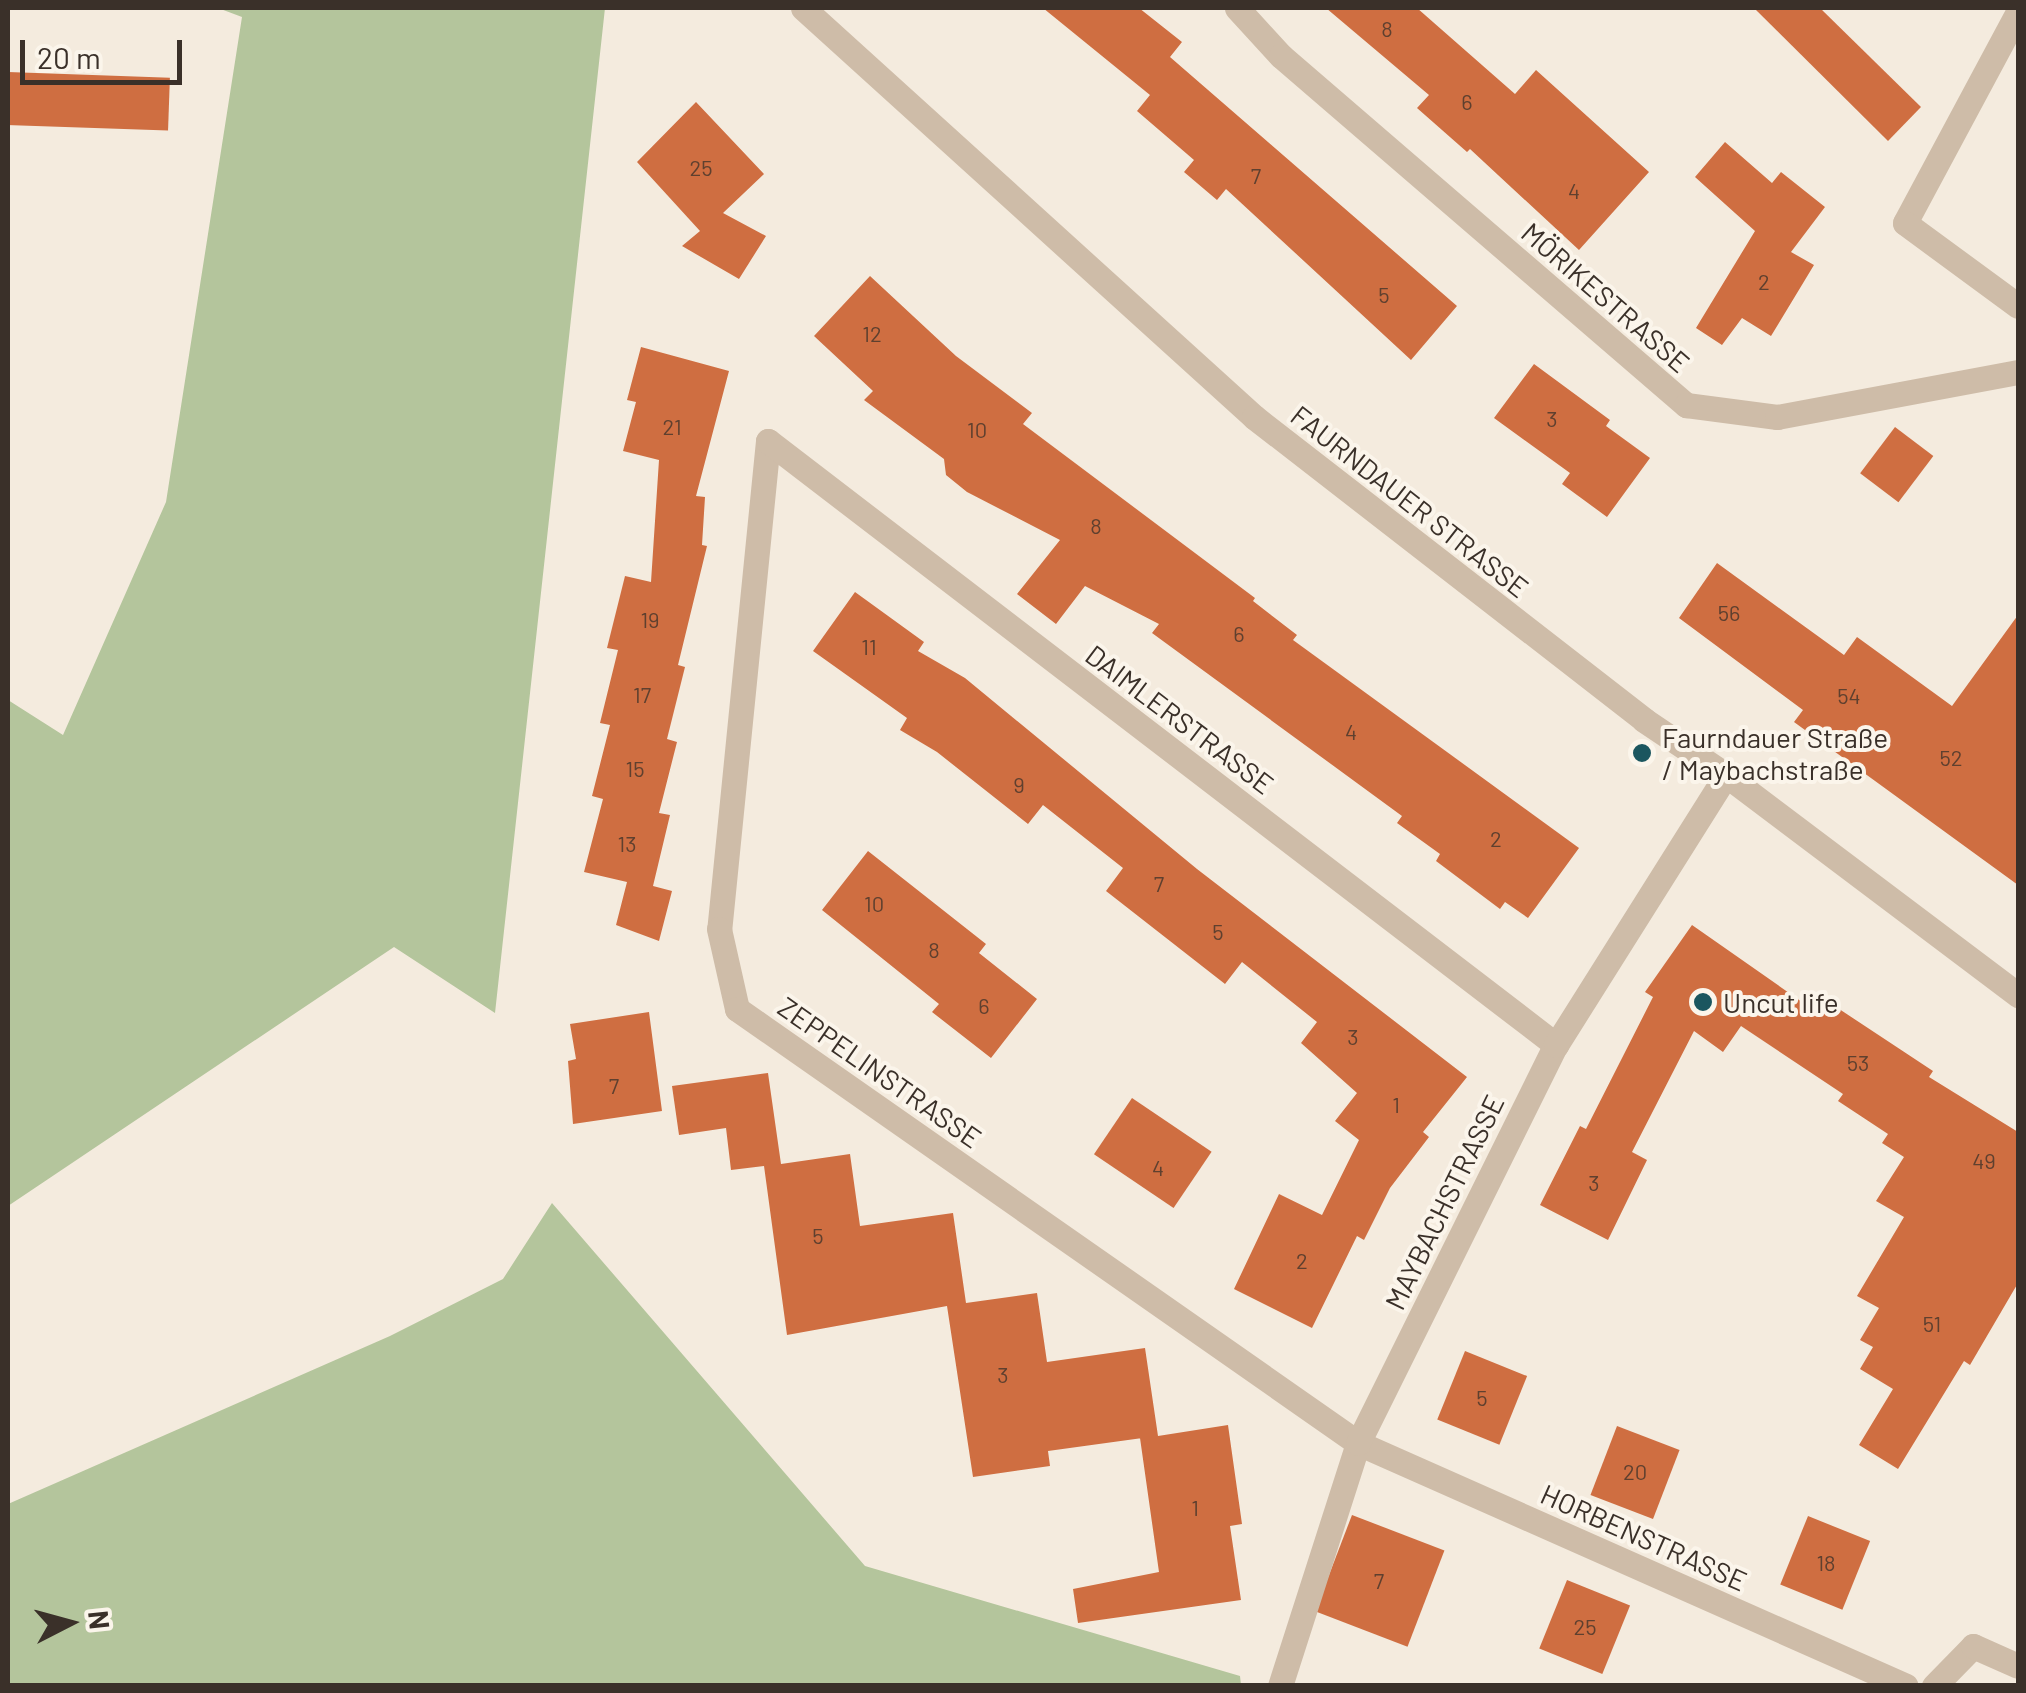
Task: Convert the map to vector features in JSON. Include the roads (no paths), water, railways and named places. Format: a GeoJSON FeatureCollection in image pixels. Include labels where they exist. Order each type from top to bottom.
{"type":"FeatureCollection","features":[{"type":"Feature","properties":{"kind":"street","name":"FAURNDAUER STRASSE"},"geometry":{"type":"LineString","coordinates":[[803,8],[1254,417],[1644,720],[1726,775],[2018,995]]}},
{"type":"Feature","properties":{"kind":"street","name":"MÖRIKESTRASSE"},"geometry":{"type":"LineString","coordinates":[[1237,8],[1281,56],[1686,405],[1777,417],[2018,372]]}},
{"type":"Feature","properties":{"kind":"street"},"geometry":{"type":"LineString","coordinates":[[2018,12],[1905,223],[2018,306]]}},
{"type":"Feature","properties":{"kind":"street","name":"DAIMLERSTRASSE"},"geometry":{"type":"LineString","coordinates":[[768,441],[1556,1045]]}},
{"type":"Feature","properties":{"kind":"street","name":"ZEPPELINSTRASSE"},"geometry":{"type":"LineString","coordinates":[[768,441],[719,929],[737,1009],[1358,1443]]}},
{"type":"Feature","properties":{"kind":"street","name":"MAYBACHSTRASSE"},"geometry":{"type":"LineString","coordinates":[[1280,1686],[1358,1443],[1556,1045],[1726,775]]}},
{"type":"Feature","properties":{"kind":"street","name":"HORBENSTRASSE"},"geometry":{"type":"LineString","coordinates":[[1358,1443],[1906,1686]]}},
{"type":"Feature","properties":{"kind":"street"},"geometry":{"type":"LineString","coordinates":[[1934,1686],[1973,1646],[2018,1666]]}},
{"type":"Feature","properties":{"kind":"place","name":"Faurndauer Straße / Maybachstraße"},"geometry":{"type":"Point","coordinates":[1642,753]}},
{"type":"Feature","properties":{"kind":"place","name":"Uncut life"},"geometry":{"type":"Point","coordinates":[1703,1002]}}]}
